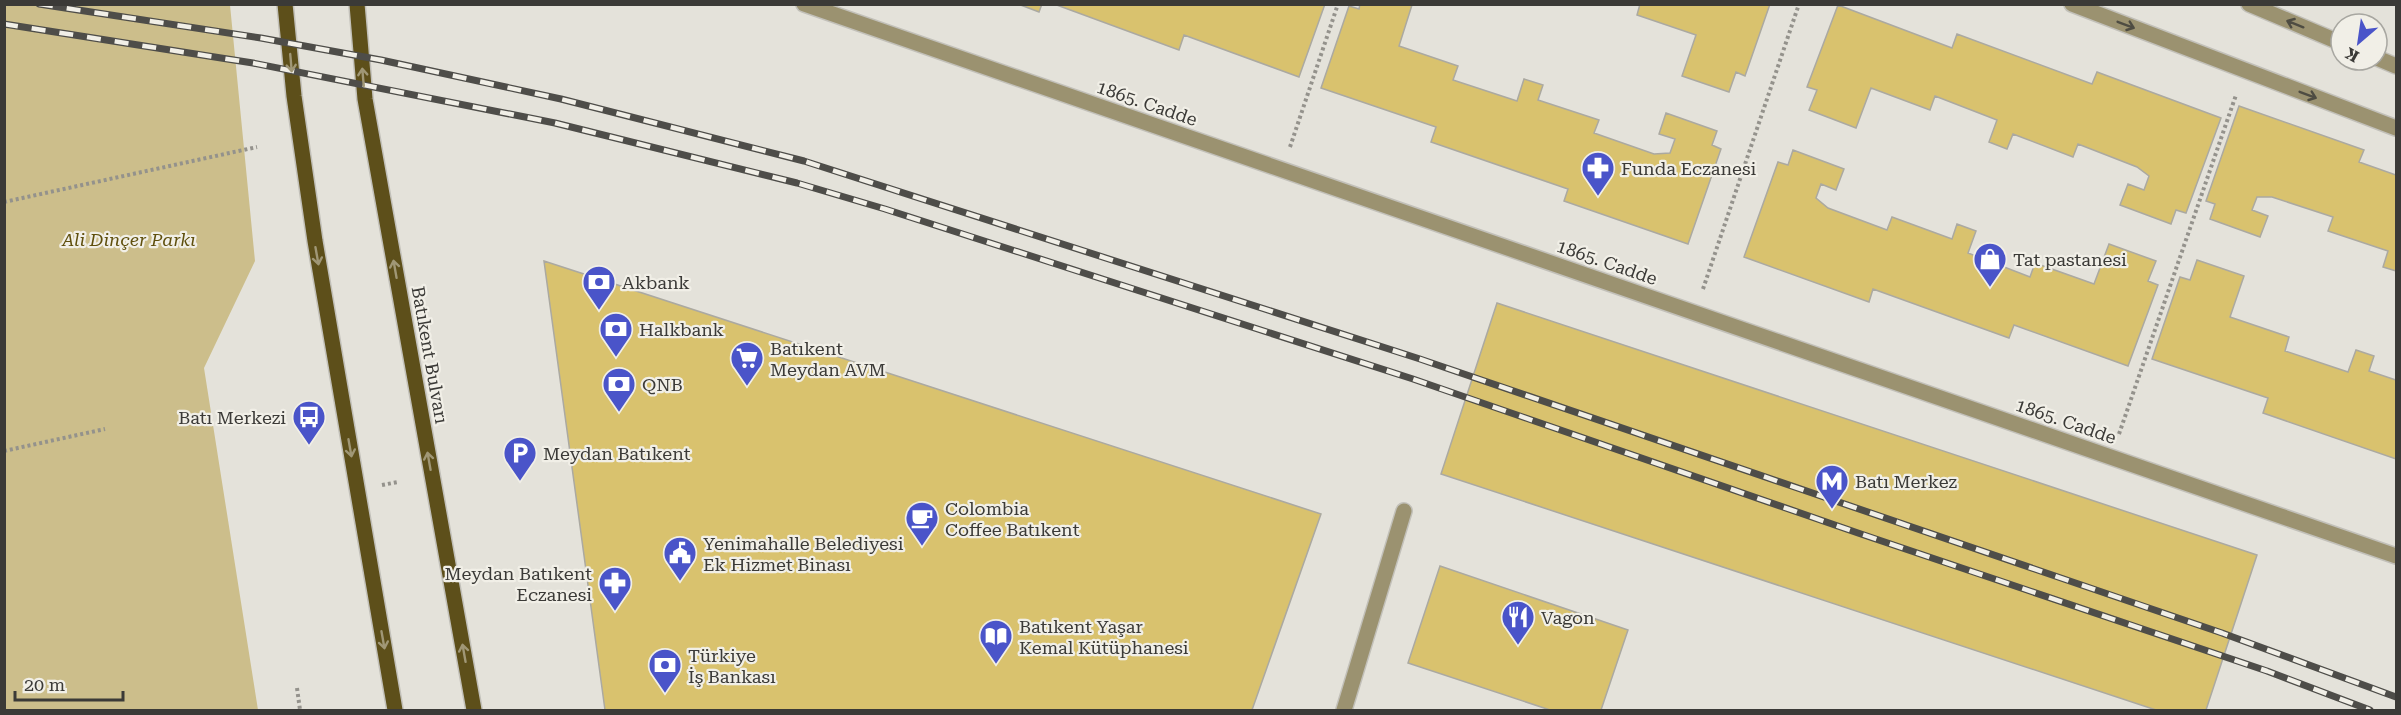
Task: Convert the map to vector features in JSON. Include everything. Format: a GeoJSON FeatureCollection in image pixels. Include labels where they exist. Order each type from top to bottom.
{"type":"FeatureCollection","features":[{"type":"Feature","properties":{"kind":"main road"},"geometry":{"type":"LineString","coordinates":[[285,4],[294,96],[315,241],[394,711]]}},
{"type":"Feature","properties":{"kind":"main road","name":"Batıkent Bulvarı"},"geometry":{"type":"LineString","coordinates":[[357,4],[365,99],[474,711]]}},
{"type":"Feature","properties":{"kind":"street","name":"1865. Cadde"},"geometry":{"type":"LineString","coordinates":[[804,4],[2397,556]]}},
{"type":"Feature","properties":{"kind":"street"},"geometry":{"type":"LineString","coordinates":[[2072,4],[2397,128]]}},
{"type":"Feature","properties":{"kind":"street"},"geometry":{"type":"LineString","coordinates":[[2248,4],[2329,38]]}},
{"type":"Feature","properties":{"kind":"street"},"geometry":{"type":"LineString","coordinates":[[1344,711],[1404,511]]}},
{"type":"Feature","properties":{"kind":"path"},"geometry":{"type":"LineString","coordinates":[[1282,170],[1338,4]]}},
{"type":"Feature","properties":{"kind":"path"},"geometry":{"type":"LineString","coordinates":[[1695,313],[1799,4]]}},
{"type":"Feature","properties":{"kind":"path"},"geometry":{"type":"LineString","coordinates":[[2110,457],[2244,70]]}},
{"type":"Feature","properties":{"kind":"path"},"geometry":{"type":"LineString","coordinates":[[4,202],[257,147]]}},
{"type":"Feature","properties":{"kind":"path"},"geometry":{"type":"LineString","coordinates":[[4,451],[105,429]]}},
{"type":"Feature","properties":{"kind":"path"},"geometry":{"type":"LineString","coordinates":[[382,485],[398,482]]}},
{"type":"Feature","properties":{"kind":"path"},"geometry":{"type":"LineString","coordinates":[[297,688],[300,711]]}},
{"type":"Feature","properties":{"kind":"green space","name":"Ali Dinçer Parkı"},"geometry":{"type":"Polygon","coordinates":[[[5,4],[230,5],[255,261],[204,368],[258,710],[5,710],[5,4]]]}},
{"type":"Feature","properties":{"kind":"building"},"geometry":{"type":"Polygon","coordinates":[[[1018,4],[1042,4],[1039,12],[1018,4]]]}},
{"type":"Feature","properties":{"kind":"building"},"geometry":{"type":"Polygon","coordinates":[[[1054,4],[1325,4],[1299,77],[1184,35],[1179,50],[1054,4]]]}},
{"type":"Feature","properties":{"kind":"building"},"geometry":{"type":"Polygon","coordinates":[[[1360,4],[1412,5],[1399,46],[1458,66],[1453,80],[1517,101],[1524,79],[1543,85],[1538,100],[1599,120],[1594,133],[1654,154],[1670,153],[1675,139],[1659,134],[1666,113],[1717,131],[1712,145],[1721,149],[1688,244],[1564,201],[1568,189],[1431,142],[1436,127],[1321,88],[1349,6],[1359,9],[1360,4]]]}},
{"type":"Feature","properties":{"kind":"building"},"geometry":{"type":"Polygon","coordinates":[[[1640,4],[1770,4],[1745,76],[1736,72],[1729,92],[1682,76],[1696,35],[1637,15],[1640,4]]]}},
{"type":"Feature","properties":{"kind":"building"},"geometry":{"type":"Polygon","coordinates":[[[1838,5],[1952,48],[1957,34],[2092,84],[2097,72],[2221,118],[2186,213],[2176,210],[2171,224],[2120,205],[2128,184],[2144,190],[2149,176],[2137,167],[2078,144],[2073,157],[2013,134],[2007,149],[1989,142],[1997,120],[1935,96],[1930,110],[1871,88],[1856,128],[1809,110],[1817,90],[1807,87],[1838,5]]]}},
{"type":"Feature","properties":{"kind":"building"},"geometry":{"type":"Polygon","coordinates":[[[2239,106],[2364,150],[2359,162],[2396,175],[2396,271],[2383,267],[2388,251],[2328,231],[2333,217],[2272,197],[2257,197],[2252,210],[2268,216],[2260,237],[2210,219],[2215,204],[2206,201],[2239,106]]]}},
{"type":"Feature","properties":{"kind":"building"},"geometry":{"type":"Polygon","coordinates":[[[1793,150],[1844,169],[1836,190],[1821,184],[1816,198],[1828,208],[1887,230],[1892,217],[1952,239],[1957,224],[1976,231],[1968,253],[2030,277],[2035,263],[2094,284],[2109,244],[2156,261],[2148,281],[2158,285],[2128,366],[2014,325],[2009,338],[1873,289],[1869,302],[1744,257],[1778,162],[1788,165],[1793,150]]]}},
{"type":"Feature","properties":{"kind":"building"},"geometry":{"type":"Polygon","coordinates":[[[2197,260],[2244,276],[2230,317],[2289,337],[2285,351],[2348,372],[2356,350],[2374,356],[2369,371],[2396,380],[2396,459],[2263,413],[2268,398],[2152,359],[2180,277],[2190,280],[2197,260]]]}},
{"type":"Feature","properties":{"kind":"building","name":"Batıkent Meydan AVM"},"geometry":{"type":"Polygon","coordinates":[[[544,261],[1321,514],[1252,710],[605,710],[544,261]]]}},
{"type":"Feature","properties":{"kind":"building"},"geometry":{"type":"Polygon","coordinates":[[[1497,303],[2257,555],[2206,710],[2156,710],[1441,474],[1497,303]]]}},
{"type":"Feature","properties":{"kind":"building","name":"Vagon"},"geometry":{"type":"Polygon","coordinates":[[[1440,566],[1628,630],[1601,710],[1550,710],[1408,663],[1440,566]]]}},
{"type":"Feature","properties":{"kind":"railway"},"geometry":{"type":"LineString","coordinates":[[39,4],[261,38],[381,60],[561,99],[804,161],[1420,359],[2222,633],[2396,697]]}},
{"type":"Feature","properties":{"kind":"railway"},"geometry":{"type":"LineString","coordinates":[[4,24],[253,63],[555,123],[797,183],[885,209],[1413,379],[2267,671],[2370,710]]}},
{"type":"Feature","properties":{"kind":"place","name":"Funda Eczanesi"},"geometry":{"type":"Point","coordinates":[1598,197]}},
{"type":"Feature","properties":{"kind":"place","name":"Tat pastanesi"},"geometry":{"type":"Point","coordinates":[1990,288]}},
{"type":"Feature","properties":{"kind":"place","name":"Akbank"},"geometry":{"type":"Point","coordinates":[599,311]}},
{"type":"Feature","properties":{"kind":"place","name":"Halkbank"},"geometry":{"type":"Point","coordinates":[616,358]}},
{"type":"Feature","properties":{"kind":"place","name":"Batıkent Meydan AVM"},"geometry":{"type":"Point","coordinates":[747,387]}},
{"type":"Feature","properties":{"kind":"place","name":"QNB"},"geometry":{"type":"Point","coordinates":[619,413]}},
{"type":"Feature","properties":{"kind":"place","name":"Batı Merkezi"},"geometry":{"type":"Point","coordinates":[309,446]}},
{"type":"Feature","properties":{"kind":"place","name":"Meydan Batıkent"},"geometry":{"type":"Point","coordinates":[520,482]}},
{"type":"Feature","properties":{"kind":"place","name":"Batı Merkez"},"geometry":{"type":"Point","coordinates":[1832,510]}},
{"type":"Feature","properties":{"kind":"place","name":"Colombia Coffee Batıkent"},"geometry":{"type":"Point","coordinates":[922,547]}},
{"type":"Feature","properties":{"kind":"place","name":"Yenimahalle Belediyesi Ek Hizmet Binası"},"geometry":{"type":"Point","coordinates":[680,582]}},
{"type":"Feature","properties":{"kind":"place","name":"Meydan Batıkent Eczanesi"},"geometry":{"type":"Point","coordinates":[615,612]}},
{"type":"Feature","properties":{"kind":"place","name":"Vagon"},"geometry":{"type":"Point","coordinates":[1518,646]}},
{"type":"Feature","properties":{"kind":"place","name":"Batıkent Yaşar Kemal Kütüphanesi"},"geometry":{"type":"Point","coordinates":[996,665]}},
{"type":"Feature","properties":{"kind":"place","name":"Türkiye İş Bankası"},"geometry":{"type":"Point","coordinates":[665,694]}}]}
